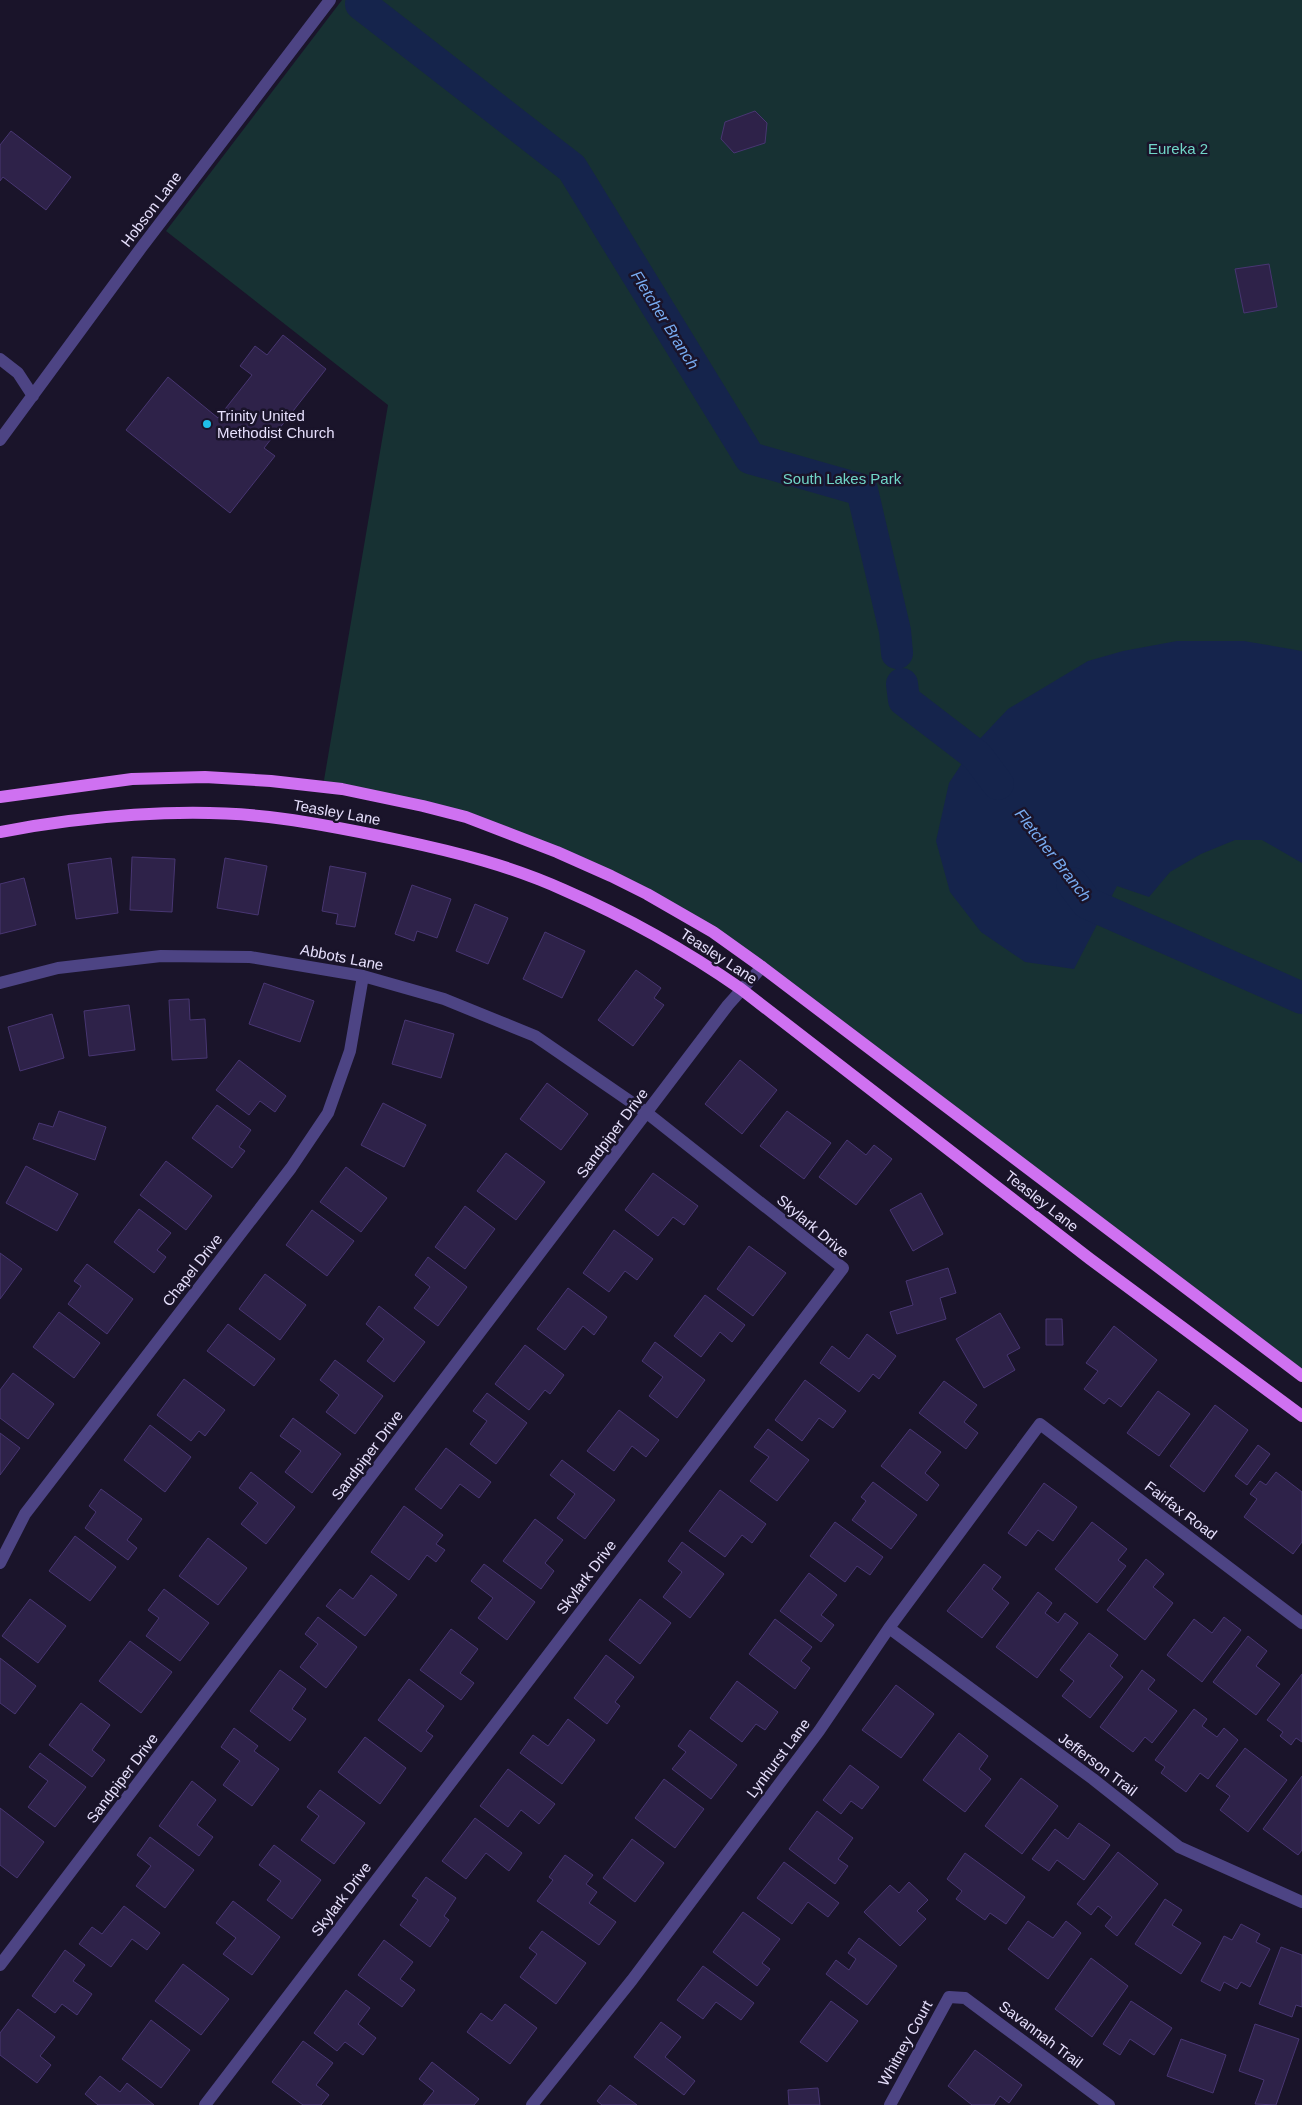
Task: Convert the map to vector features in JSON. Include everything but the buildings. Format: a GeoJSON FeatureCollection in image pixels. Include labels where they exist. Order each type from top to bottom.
{"type":"FeatureCollection","features":[{"type":"Feature","properties":{"kind":"main road","name":"Teasley Lane"},"geometry":{"type":"LineString","coordinates":[[0,797],[132,779],[205,777],[342,788],[466,817],[557,852],[647,894],[713,932],[762,967],[1302,1376]]}},
{"type":"Feature","properties":{"kind":"main road","name":"Teasley Lane"},"geometry":{"type":"LineString","coordinates":[[0,832],[39,824],[126,816],[202,814],[266,816],[332,826],[461,853],[564,889],[646,930],[706,964],[1090,1259],[1302,1416]]}},
{"type":"Feature","properties":{"kind":"street","name":"Hobson Lane"},"geometry":{"type":"LineString","coordinates":[[0,440],[141,248],[330,0]]}},
{"type":"Feature","properties":{"kind":"street"},"geometry":{"type":"LineString","coordinates":[[0,359],[18,373],[33,396]]}},
{"type":"Feature","properties":{"kind":"street","name":"Abbots Lane"},"geometry":{"type":"LineString","coordinates":[[0,983],[58,968],[160,956],[250,956],[364,976],[444,999],[535,1036],[647,1113]]}},
{"type":"Feature","properties":{"kind":"street","name":"Sandpiper Drive"},"geometry":{"type":"LineString","coordinates":[[0,1965],[741,989],[762,967]]}},
{"type":"Feature","properties":{"kind":"street","name":"Chapel Drive"},"geometry":{"type":"LineString","coordinates":[[0,1563],[25,1514],[291,1168],[328,1113],[350,1052],[364,976]]}},
{"type":"Feature","properties":{"kind":"street","name":"Skylark Drive"},"geometry":{"type":"LineString","coordinates":[[205,2105],[843,1268],[647,1113]]}},
{"type":"Feature","properties":{"kind":"street","name":"Fairfax Road"},"geometry":{"type":"LineString","coordinates":[[1040,1424],[1302,1623]]}},
{"type":"Feature","properties":{"kind":"street","name":"Lynhurst Lane"},"geometry":{"type":"LineString","coordinates":[[532,2105],[632,1980],[819,1732],[889,1628],[1040,1424]]}},
{"type":"Feature","properties":{"kind":"street","name":"Jefferson Trail"},"geometry":{"type":"LineString","coordinates":[[889,1628],[1092,1779],[1179,1847],[1302,1902]]}},
{"type":"Feature","properties":{"kind":"street","name":"Whitney Court"},"geometry":{"type":"LineString","coordinates":[[890,2105],[949,1997]]}},
{"type":"Feature","properties":{"kind":"street","name":"Savannah Trail"},"geometry":{"type":"LineString","coordinates":[[949,1997],[965,1998],[1109,2105]]}},
{"type":"Feature","properties":{"kind":"green space","name":"South Lakes Park"},"geometry":{"type":"Polygon","coordinates":[[[342,0],[1302,0],[1302,1373],[762,967],[611,876],[466,817],[323,786],[388,405],[166,231],[342,0]]]}},
{"type":"Feature","properties":{"kind":"water"},"geometry":{"type":"Polygon","coordinates":[[[1177,641],[1244,641],[1302,651],[1302,863],[1262,840],[1235,840],[1201,854],[1170,872],[1149,897],[1117,886],[1074,969],[1025,962],[981,932],[950,892],[936,841],[949,783],[974,745],[1008,709],[1088,661],[1123,651],[1177,641]]]}},
{"type":"Feature","properties":{"kind":"waterway","name":"Fletcher Branch"},"geometry":{"type":"LineString","coordinates":[[361,4],[572,168],[750,458],[862,490],[895,631],[897,653]]}},
{"type":"Feature","properties":{"kind":"waterway","name":"Fletcher Branch"},"geometry":{"type":"LineString","coordinates":[[902,684],[904,700],[977,756],[998,784]]}},
{"type":"Feature","properties":{"kind":"waterway","name":"Fletcher Branch"},"geometry":{"type":"LineString","coordinates":[[1072,883],[1087,903],[1302,998]]}},
{"type":"Feature","properties":{"kind":"place","name":"Trinity United Methodist Church"},"geometry":{"type":"Point","coordinates":[207,424]}},
{"type":"Feature","properties":{"kind":"park label","name":"Eureka 2"},"geometry":{"type":"Point","coordinates":[1178,148]}}]}
